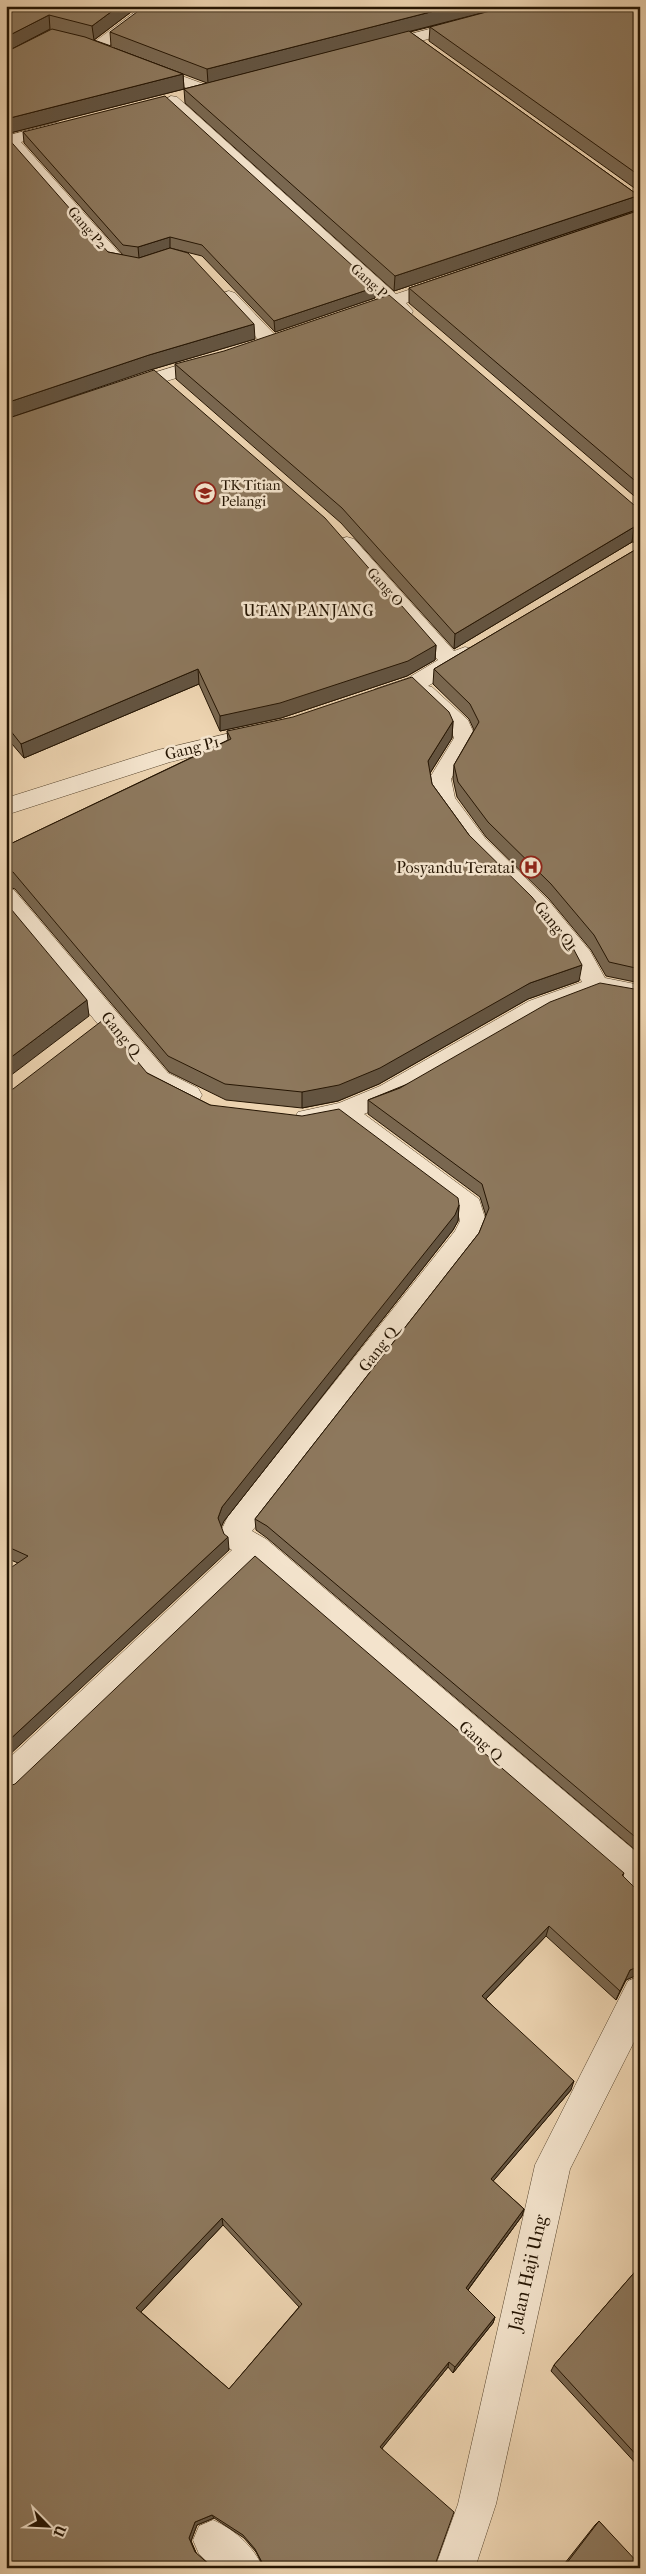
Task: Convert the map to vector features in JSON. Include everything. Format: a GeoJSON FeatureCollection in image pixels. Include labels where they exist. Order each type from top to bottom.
{"type":"FeatureCollection","features":[{"type":"Feature","properties":{"kind":"street"},"geometry":{"type":"LineString","coordinates":[[94,48],[103,45],[154,6]]}},
{"type":"Feature","properties":{"kind":"street"},"geometry":{"type":"LineString","coordinates":[[366,50],[538,6]]}},
{"type":"Feature","properties":{"kind":"street"},"geometry":{"type":"LineString","coordinates":[[6,60],[50,36],[112,55]]}},
{"type":"Feature","properties":{"kind":"street"},"geometry":{"type":"LineString","coordinates":[[412,38],[433,53]]}},
{"type":"Feature","properties":{"kind":"street"},"geometry":{"type":"LineString","coordinates":[[130,62],[209,91],[228,86]]}},
{"type":"Feature","properties":{"kind":"street","name":"Gang P"},"geometry":{"type":"LineString","coordinates":[[209,91],[162,103],[414,320]]}},
{"type":"Feature","properties":{"kind":"street"},"geometry":{"type":"LineString","coordinates":[[8,135],[29,135],[73,123]]}},
{"type":"Feature","properties":{"kind":"street","name":"Gang P2"},"geometry":{"type":"LineString","coordinates":[[8,135],[117,262],[140,266],[155,260]]}},
{"type":"Feature","properties":{"kind":"street"},"geometry":{"type":"LineString","coordinates":[[345,317],[465,276]]}},
{"type":"Feature","properties":{"kind":"street"},"geometry":{"type":"LineString","coordinates":[[216,284],[271,342]]}},
{"type":"Feature","properties":{"kind":"street"},"geometry":{"type":"LineString","coordinates":[[253,348],[289,336]]}},
{"type":"Feature","properties":{"kind":"street"},"geometry":{"type":"LineString","coordinates":[[104,394],[165,383],[226,357]]}},
{"type":"Feature","properties":{"kind":"street","name":"Gang O"},"geometry":{"type":"LineString","coordinates":[[333,528],[452,662]]}},
{"type":"Feature","properties":{"kind":"street"},"geometry":{"type":"LineString","coordinates":[[363,701],[416,684],[486,642]]}},
{"type":"Feature","properties":{"kind":"street","name":"Gang Q1"},"geometry":{"type":"LineString","coordinates":[[416,684],[460,725],[464,738],[440,779],[444,800],[477,844],[540,906],[581,957],[597,986]]}},
{"type":"Feature","properties":{"kind":"street","name":"Gang P1"},"geometry":{"type":"LineString","coordinates":[[6,807],[150,758],[203,744],[285,727]]}},
{"type":"Feature","properties":{"kind":"street","name":"Gang Q"},"geometry":{"type":"LineString","coordinates":[[6,896],[100,1023],[159,1080],[214,1108]]}},
{"type":"Feature","properties":{"kind":"street"},"geometry":{"type":"LineString","coordinates":[[284,1118],[302,1120],[344,1112],[388,1093],[538,1008],[597,986],[640,994]]}},
{"type":"Feature","properties":{"kind":"street","name":"Gang Q"},"geometry":{"type":"LineString","coordinates":[[344,1112],[470,1207],[473,1221],[466,1237],[239,1525],[236,1531],[238,1538],[255,1548],[640,1877]]}},
{"type":"Feature","properties":{"kind":"street"},"geometry":{"type":"LineString","coordinates":[[6,1783],[255,1548]]}},
{"type":"Feature","properties":{"kind":"street","name":"Jalan Haji Ung"},"geometry":{"type":"LineString","coordinates":[[455,2568],[477,2504],[553,2165],[640,1993]]}},
{"type":"Feature","properties":{"kind":"street"},"geometry":{"type":"LineString","coordinates":[[213,2540],[243,2568]]}},
{"type":"Feature","properties":{"kind":"building"},"geometry":{"type":"Polygon","coordinates":[[[6,6],[119,6],[92,26],[49,15],[6,37],[6,6]]]}},
{"type":"Feature","properties":{"kind":"building"},"geometry":{"type":"Polygon","coordinates":[[[145,6],[454,6],[207,69],[110,32],[145,6]]]}},
{"type":"Feature","properties":{"kind":"building"},"geometry":{"type":"Polygon","coordinates":[[[509,6],[640,6],[640,176],[430,27],[509,6]]]}},
{"type":"Feature","properties":{"kind":"building"},"geometry":{"type":"Polygon","coordinates":[[[52,29],[85,37],[183,74],[6,119],[6,52],[52,29]]]}},
{"type":"Feature","properties":{"kind":"building"},"geometry":{"type":"Polygon","coordinates":[[[409,31],[635,193],[640,193],[640,195],[395,276],[184,89],[409,31]]]}},
{"type":"Feature","properties":{"kind":"building"},"geometry":{"type":"Polygon","coordinates":[[[165,96],[376,287],[274,321],[202,245],[170,237],[138,247],[123,245],[23,132],[165,96]]]}},
{"type":"Feature","properties":{"kind":"building"},"geometry":{"type":"Polygon","coordinates":[[[6,136],[108,252],[139,258],[170,248],[188,253],[254,324],[149,355],[6,403],[6,136]]]}},
{"type":"Feature","properties":{"kind":"building"},"geometry":{"type":"Polygon","coordinates":[[[640,210],[640,485],[409,288],[640,210]]]}},
{"type":"Feature","properties":{"kind":"building"},"geometry":{"type":"Polygon","coordinates":[[[389,295],[634,505],[640,507],[640,528],[634,527],[455,634],[342,508],[175,364],[224,351],[389,295]]]}},
{"type":"Feature","properties":{"kind":"building"},"geometry":{"type":"Polygon","coordinates":[[[154,370],[325,518],[436,645],[408,661],[280,703],[220,716],[198,669],[21,744],[6,725],[6,419],[154,370]]]}},
{"type":"Feature","properties":{"kind":"building"},"geometry":{"type":"Polygon","coordinates":[[[640,547],[640,969],[609,962],[594,935],[551,884],[488,822],[458,782],[454,765],[479,722],[470,704],[434,669],[640,547]]]}},
{"type":"Feature","properties":{"kind":"building"},"geometry":{"type":"Polygon","coordinates":[[[412,677],[449,712],[453,721],[428,761],[432,784],[469,835],[532,897],[573,948],[582,965],[530,983],[380,1068],[339,1085],[302,1092],[225,1084],[168,1056],[13,872],[6,870],[6,846],[231,739],[227,731],[293,717],[412,677]]]}},
{"type":"Feature","properties":{"kind":"building"},"geometry":{"type":"Polygon","coordinates":[[[6,903],[87,1000],[6,1061],[6,903]]]}},
{"type":"Feature","properties":{"kind":"building"},"geometry":{"type":"Polygon","coordinates":[[[600,983],[640,990],[640,1841],[267,1526],[255,1519],[479,1233],[489,1208],[482,1184],[368,1100],[400,1088],[550,1002],[600,983]]]}},
{"type":"Feature","properties":{"kind":"building"},"geometry":{"type":"Polygon","coordinates":[[[103,1020],[147,1073],[210,1105],[302,1116],[339,1109],[458,1198],[459,1205],[455,1215],[222,1507],[218,1518],[224,1534],[228,1537],[6,1743],[6,1571],[28,1556],[6,1546],[6,1091],[13,1089],[103,1020]]]}},
{"type":"Feature","properties":{"kind":"building"},"geometry":{"type":"Polygon","coordinates":[[[255,1556],[624,1873],[622,1875],[640,1893],[640,1966],[630,1970],[620,1991],[549,1926],[482,1996],[574,2081],[491,2179],[524,2209],[466,2288],[495,2317],[455,2367],[449,2362],[380,2447],[454,2512],[435,2565],[437,2568],[6,2568],[6,1787],[15,1784],[255,1556]],[[222,2218],[136,2308],[229,2389],[302,2304],[222,2218]],[[212,2515],[195,2522],[189,2538],[195,2552],[212,2567],[264,2566],[255,2549],[243,2535],[212,2515]]]}},
{"type":"Feature","properties":{"kind":"building"},"geometry":{"type":"Polygon","coordinates":[[[640,2266],[640,2459],[554,2365],[640,2266]]]}},
{"type":"Feature","properties":{"kind":"building"},"geometry":{"type":"Polygon","coordinates":[[[599,2521],[640,2565],[640,2568],[563,2568],[599,2521]]]}},
{"type":"Feature","properties":{"kind":"place","name":"TK Titian Pelangi"},"geometry":{"type":"Point","coordinates":[205,493]}},
{"type":"Feature","properties":{"kind":"place","name":"Posyandu Teratai"},"geometry":{"type":"Point","coordinates":[531,867]}},
{"type":"Feature","properties":{"kind":"district","name":"UTAN PANJANG"},"geometry":{"type":"Point","coordinates":[309,610]}}]}
